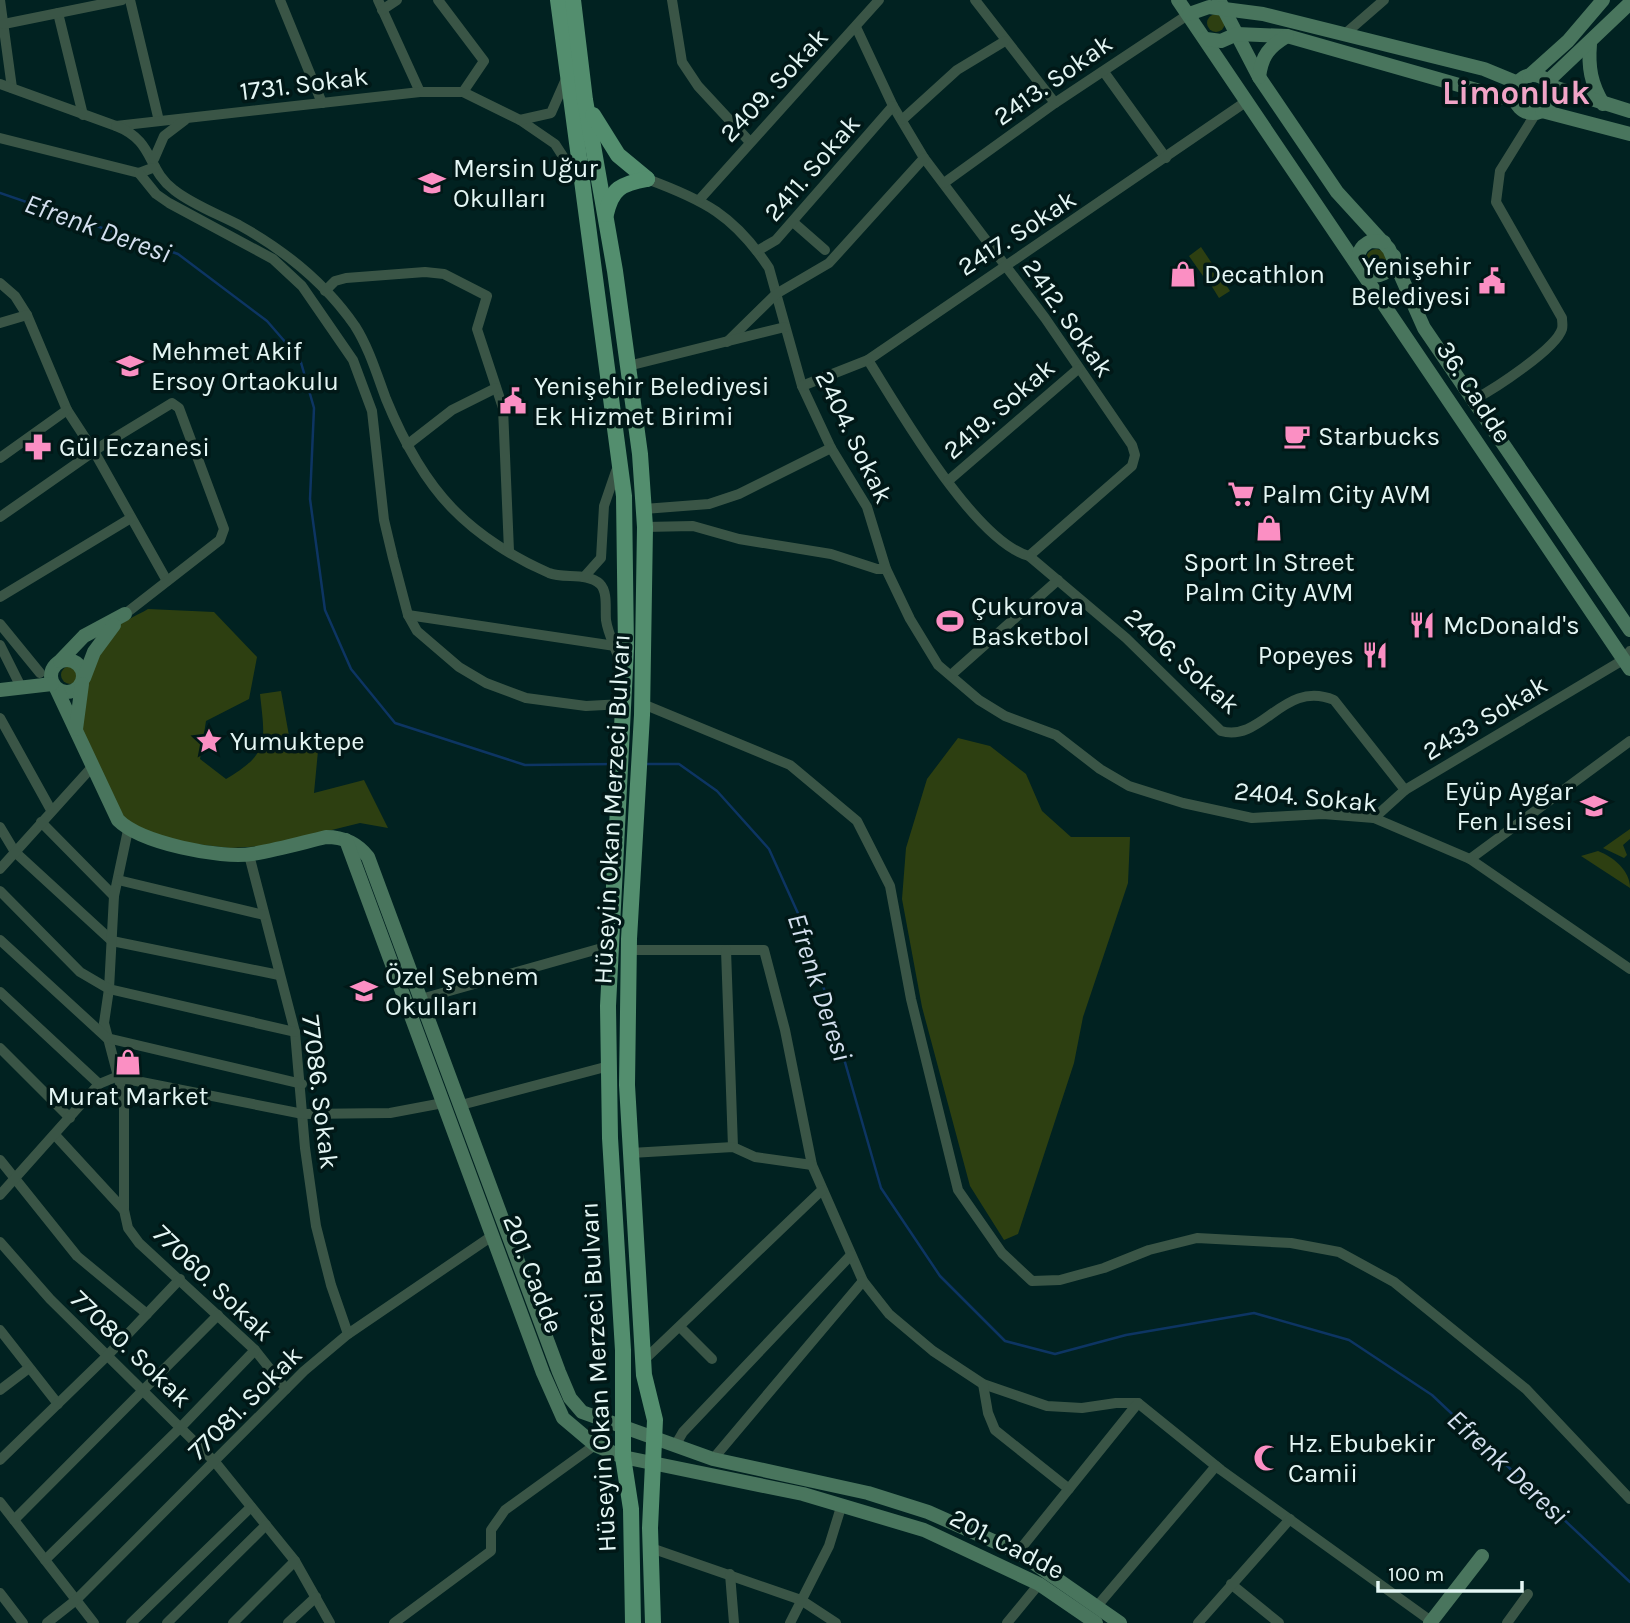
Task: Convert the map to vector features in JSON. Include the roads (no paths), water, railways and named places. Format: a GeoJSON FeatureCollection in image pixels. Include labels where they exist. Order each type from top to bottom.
{"type":"FeatureCollection","features":[{"type":"Feature","properties":{"kind":"main road"},"geometry":{"type":"LineString","coordinates":[[549,0],[556,65],[566,78]]}},
{"type":"Feature","properties":{"kind":"main road","name":"Hüseyin Okan Merzeci Bulvarı"},"geometry":{"type":"LineString","coordinates":[[558,0],[566,78],[619,455],[626,556],[625,676],[608,946],[609,1066],[623,1350],[623,1457],[631,1509],[634,1623]]}},
{"type":"Feature","properties":{"kind":"main road","name":"Hüseyin Okan Merzeci Bulvarı"},"geometry":{"type":"LineString","coordinates":[[573,0],[585,100],[628,366],[645,527],[643,710],[629,950],[627,1085],[643,1361],[655,1420],[651,1548],[653,1623]]}},
{"type":"Feature","properties":{"kind":"main road"},"geometry":{"type":"LineString","coordinates":[[578,40],[579,0]]}},
{"type":"Feature","properties":{"kind":"main road","name":"36. Cadde"},"geometry":{"type":"LineString","coordinates":[[1178,0],[1628,660]]}},
{"type":"Feature","properties":{"kind":"main road"},"geometry":{"type":"LineString","coordinates":[[1515,101],[1524,79],[1567,41],[1603,0]]}},
{"type":"Feature","properties":{"kind":"main road"},"geometry":{"type":"LineString","coordinates":[[1222,4],[1259,77],[1337,192],[1394,257],[1424,328],[1475,399],[1630,630]]}},
{"type":"Feature","properties":{"kind":"main road"},"geometry":{"type":"LineString","coordinates":[[1189,14],[1222,4],[1548,84],[1630,111]]}},
{"type":"Feature","properties":{"kind":"main road"},"geometry":{"type":"LineString","coordinates":[[1548,84],[1627,11]]}},
{"type":"Feature","properties":{"kind":"main road"},"geometry":{"type":"LineString","coordinates":[[1206,39],[1222,41],[1237,34],[1287,36],[1515,101],[1523,111],[1539,112],[1630,134]]}},
{"type":"Feature","properties":{"kind":"main road"},"geometry":{"type":"LineString","coordinates":[[1259,77],[1262,58],[1273,45],[1287,36]]}},
{"type":"Feature","properties":{"kind":"main road"},"geometry":{"type":"LineString","coordinates":[[1590,44],[1588,67],[1592,85],[1603,104]]}},
{"type":"Feature","properties":{"kind":"main road"},"geometry":{"type":"LineString","coordinates":[[1539,112],[1550,102],[1548,84]]}},
{"type":"Feature","properties":{"kind":"main road"},"geometry":{"type":"LineString","coordinates":[[585,100],[618,155],[647,179]]}},
{"type":"Feature","properties":{"kind":"main road"},"geometry":{"type":"LineString","coordinates":[[604,220],[611,194],[619,185],[647,179]]}},
{"type":"Feature","properties":{"kind":"main road"},"geometry":{"type":"LineString","coordinates":[[1384,243],[1371,241],[1362,247],[1358,257],[1362,269],[1374,276],[1385,273],[1392,265],[1394,257]]}},
{"type":"Feature","properties":{"kind":"main road"},"geometry":{"type":"LineString","coordinates":[[50,679],[60,661],[84,636],[125,614]]}},
{"type":"Feature","properties":{"kind":"main road"},"geometry":{"type":"LineString","coordinates":[[76,729],[83,681],[105,633],[125,614]]}},
{"type":"Feature","properties":{"kind":"main road"},"geometry":{"type":"LineString","coordinates":[[60,661],[76,662],[83,681]]}},
{"type":"Feature","properties":{"kind":"main road"},"geometry":{"type":"LineString","coordinates":[[0,690],[50,679],[72,692],[83,681]]}},
{"type":"Feature","properties":{"kind":"main road"},"geometry":{"type":"LineString","coordinates":[[50,679],[118,820],[128,830],[171,845],[249,855],[326,837],[346,840]]}},
{"type":"Feature","properties":{"kind":"main road","name":"201. Cadde"},"geometry":{"type":"LineString","coordinates":[[346,840],[360,847],[373,868],[570,1398],[582,1412],[713,1459],[868,1493],[928,1513],[1018,1552],[1098,1605],[1120,1623]]}},
{"type":"Feature","properties":{"kind":"main road","name":"201. Cadde"},"geometry":{"type":"LineString","coordinates":[[346,840],[554,1402],[563,1418],[595,1445],[623,1457],[842,1504],[924,1530],[1040,1584],[1086,1620]]}},
{"type":"Feature","properties":{"kind":"main road"},"geometry":{"type":"LineString","coordinates":[[1430,1622],[1482,1556]]}},
{"type":"Feature","properties":{"kind":"street"},"geometry":{"type":"LineString","coordinates":[[0,0],[12,88]]}},
{"type":"Feature","properties":{"kind":"street"},"geometry":{"type":"LineString","coordinates":[[4,24],[122,0]]}},
{"type":"Feature","properties":{"kind":"street"},"geometry":{"type":"LineString","coordinates":[[130,0],[159,121]]}},
{"type":"Feature","properties":{"kind":"street"},"geometry":{"type":"LineString","coordinates":[[280,0],[321,103]]}},
{"type":"Feature","properties":{"kind":"street"},"geometry":{"type":"LineString","coordinates":[[397,0],[380,5],[420,92]]}},
{"type":"Feature","properties":{"kind":"street"},"geometry":{"type":"LineString","coordinates":[[438,0],[484,61],[463,92]]}},
{"type":"Feature","properties":{"kind":"street"},"geometry":{"type":"LineString","coordinates":[[672,0],[682,62],[698,86],[749,141]]}},
{"type":"Feature","properties":{"kind":"street","name":"2409. Sokak"},"geometry":{"type":"LineString","coordinates":[[700,199],[749,141],[879,0]]}},
{"type":"Feature","properties":{"kind":"street"},"geometry":{"type":"LineString","coordinates":[[975,0],[1055,103]]}},
{"type":"Feature","properties":{"kind":"street"},"geometry":{"type":"LineString","coordinates":[[1346,33],[1384,0]]}},
{"type":"Feature","properties":{"kind":"street"},"geometry":{"type":"LineString","coordinates":[[58,13],[83,115]]}},
{"type":"Feature","properties":{"kind":"street","name":"2413. Sokak"},"geometry":{"type":"LineString","coordinates":[[944,183],[1055,103],[1189,14]]}},
{"type":"Feature","properties":{"kind":"street","name":"2412. Sokak"},"geometry":{"type":"LineString","coordinates":[[856,27],[893,106],[924,158],[1005,264],[1132,444],[1135,455],[1132,466],[1029,556]]}},
{"type":"Feature","properties":{"kind":"street"},"geometry":{"type":"LineString","coordinates":[[902,120],[957,70],[1005,41]]}},
{"type":"Feature","properties":{"kind":"street"},"geometry":{"type":"LineString","coordinates":[[1104,72],[1166,158]]}},
{"type":"Feature","properties":{"kind":"street"},"geometry":{"type":"LineString","coordinates":[[520,120],[551,113],[566,78]]}},
{"type":"Feature","properties":{"kind":"street","name":"1731. Sokak"},"geometry":{"type":"LineString","coordinates":[[0,84],[117,126],[420,92],[463,92],[520,120],[555,144],[569,160],[582,188]]}},
{"type":"Feature","properties":{"kind":"street","name":"2417. Sokak"},"geometry":{"type":"LineString","coordinates":[[802,386],[868,360],[1247,101]]}},
{"type":"Feature","properties":{"kind":"street","name":"2411. Sokak"},"geometry":{"type":"LineString","coordinates":[[757,251],[776,240],[793,222],[893,106]]}},
{"type":"Feature","properties":{"kind":"street"},"geometry":{"type":"LineString","coordinates":[[1475,399],[1492,390],[1549,346],[1562,330],[1562,318],[1496,202],[1500,171],[1539,112]]}},
{"type":"Feature","properties":{"kind":"street"},"geometry":{"type":"LineString","coordinates":[[139,173],[154,163],[164,136],[190,117]]}},
{"type":"Feature","properties":{"kind":"street"},"geometry":{"type":"LineString","coordinates":[[117,126],[141,140],[159,178],[175,192],[242,227],[285,255],[325,291],[355,327],[407,445],[452,507],[488,538],[552,574],[584,577],[599,583],[604,591],[606,622],[625,676]]}},
{"type":"Feature","properties":{"kind":"street"},"geometry":{"type":"LineString","coordinates":[[0,138],[139,173],[156,194],[273,260],[302,286],[353,360],[372,411],[384,520],[408,615],[416,631],[436,650],[486,683],[540,702],[623,710]]}},
{"type":"Feature","properties":{"kind":"street"},"geometry":{"type":"LineString","coordinates":[[727,342],[776,294],[829,263],[924,158]]}},
{"type":"Feature","properties":{"kind":"street","name":"2404. Sokak"},"geometry":{"type":"LineString","coordinates":[[647,179],[700,199],[727,219],[769,268],[802,386],[831,448],[867,507],[886,569],[926,648],[979,700],[1005,716],[1056,735],[1100,769],[1129,786],[1183,803],[1252,818],[1323,814],[1374,818],[1470,859],[1630,969]]}},
{"type":"Feature","properties":{"kind":"street"},"geometry":{"type":"LineString","coordinates":[[793,222],[825,250]]}},
{"type":"Feature","properties":{"kind":"street"},"geometry":{"type":"LineString","coordinates":[[325,291],[335,281],[346,278],[425,272],[444,274],[487,296],[477,329],[503,408],[509,551]]}},
{"type":"Feature","properties":{"kind":"street"},"geometry":{"type":"LineString","coordinates":[[0,283],[15,296],[27,315],[67,410],[95,453],[167,581]]}},
{"type":"Feature","properties":{"kind":"street"},"geometry":{"type":"LineString","coordinates":[[0,323],[27,315]]}},
{"type":"Feature","properties":{"kind":"street"},"geometry":{"type":"LineString","coordinates":[[628,366],[785,327]]}},
{"type":"Feature","properties":{"kind":"street","name":"2406. Sokak"},"geometry":{"type":"LineString","coordinates":[[868,360],[939,472],[991,533],[1014,552],[1029,556],[1126,638],[1221,731],[1232,734],[1244,731],[1289,701],[1302,695],[1319,694],[1334,700],[1405,790]]}},
{"type":"Feature","properties":{"kind":"street","name":"2419. Sokak"},"geometry":{"type":"LineString","coordinates":[[948,481],[1077,369]]}},
{"type":"Feature","properties":{"kind":"street"},"geometry":{"type":"LineString","coordinates":[[407,445],[452,410],[496,388]]}},
{"type":"Feature","properties":{"kind":"street"},"geometry":{"type":"LineString","coordinates":[[0,517],[103,445],[172,403],[179,408],[224,529],[220,540],[125,614]]}},
{"type":"Feature","properties":{"kind":"street"},"geometry":{"type":"LineString","coordinates":[[1,457],[67,410]]}},
{"type":"Feature","properties":{"kind":"street"},"geometry":{"type":"LineString","coordinates":[[644,509],[709,504],[739,494],[831,448]]}},
{"type":"Feature","properties":{"kind":"street"},"geometry":{"type":"LineString","coordinates":[[584,577],[594,569],[601,558],[604,506],[614,482],[619,455]]}},
{"type":"Feature","properties":{"kind":"street"},"geometry":{"type":"LineString","coordinates":[[0,597],[131,518]]}},
{"type":"Feature","properties":{"kind":"street"},"geometry":{"type":"LineString","coordinates":[[645,527],[693,526],[739,539],[831,554],[877,569],[886,569]]}},
{"type":"Feature","properties":{"kind":"street"},"geometry":{"type":"LineString","coordinates":[[951,675],[1058,580]]}},
{"type":"Feature","properties":{"kind":"street"},"geometry":{"type":"LineString","coordinates":[[408,615],[615,646]]}},
{"type":"Feature","properties":{"kind":"street"},"geometry":{"type":"LineString","coordinates":[[0,624],[50,679]]}},
{"type":"Feature","properties":{"kind":"street"},"geometry":{"type":"LineString","coordinates":[[0,645],[20,687]]}},
{"type":"Feature","properties":{"kind":"street","name":"2433 Sokak"},"geometry":{"type":"LineString","coordinates":[[1374,818],[1405,790],[1628,660]]}},
{"type":"Feature","properties":{"kind":"street"},"geometry":{"type":"LineString","coordinates":[[643,710],[720,733],[790,765],[858,821],[891,886],[911,999],[958,1190],[1002,1253],[1032,1281],[1060,1280],[1104,1268],[1149,1250],[1197,1238],[1290,1243],[1339,1252],[1394,1282],[1526,1389],[1630,1499]]}},
{"type":"Feature","properties":{"kind":"street"},"geometry":{"type":"LineString","coordinates":[[0,718],[51,810]]}},
{"type":"Feature","properties":{"kind":"street"},"geometry":{"type":"LineString","coordinates":[[1470,859],[1630,740]]}},
{"type":"Feature","properties":{"kind":"street"},"geometry":{"type":"LineString","coordinates":[[0,869],[92,767]]}},
{"type":"Feature","properties":{"kind":"street"},"geometry":{"type":"LineString","coordinates":[[41,822],[114,896]]}},
{"type":"Feature","properties":{"kind":"street"},"geometry":{"type":"LineString","coordinates":[[0,827],[15,852],[112,941],[279,975]]}},
{"type":"Feature","properties":{"kind":"street","name":"77060. Sokak"},"geometry":{"type":"LineString","coordinates":[[128,830],[114,896],[109,989],[104,1023],[116,1077],[124,1099],[124,1210],[128,1227],[138,1243],[255,1350],[286,1388]]}},
{"type":"Feature","properties":{"kind":"street","name":"77086. Sokak"},"geometry":{"type":"LineString","coordinates":[[249,855],[295,1032],[316,1226],[331,1285],[348,1334]]}},
{"type":"Feature","properties":{"kind":"street"},"geometry":{"type":"LineString","coordinates":[[118,880],[264,915]]}},
{"type":"Feature","properties":{"kind":"street"},"geometry":{"type":"LineString","coordinates":[[0,891],[80,972],[109,989],[295,1032]]}},
{"type":"Feature","properties":{"kind":"street"},"geometry":{"type":"LineString","coordinates":[[0,940],[107,1038],[302,1084]]}},
{"type":"Feature","properties":{"kind":"street"},"geometry":{"type":"LineString","coordinates":[[421,999],[608,946]]}},
{"type":"Feature","properties":{"kind":"street"},"geometry":{"type":"LineString","coordinates":[[629,950],[764,950],[785,1030],[812,1165],[822,1190],[863,1281],[890,1314],[933,1351],[983,1384],[1047,1406],[1082,1408],[1138,1403],[1216,1465],[1430,1622]]}},
{"type":"Feature","properties":{"kind":"street"},"geometry":{"type":"LineString","coordinates":[[726,950],[733,1147]]}},
{"type":"Feature","properties":{"kind":"street"},"geometry":{"type":"LineString","coordinates":[[0,992],[99,1084]]}},
{"type":"Feature","properties":{"kind":"street"},"geometry":{"type":"LineString","coordinates":[[0,1048],[70,1118]]}},
{"type":"Feature","properties":{"kind":"street"},"geometry":{"type":"LineString","coordinates":[[461,1105],[609,1066]]}},
{"type":"Feature","properties":{"kind":"street"},"geometry":{"type":"LineString","coordinates":[[0,1195],[99,1084],[116,1077],[303,1114],[390,1113],[443,1103]]}},
{"type":"Feature","properties":{"kind":"street"},"geometry":{"type":"LineString","coordinates":[[55,1135],[124,1210]]}},
{"type":"Feature","properties":{"kind":"street"},"geometry":{"type":"LineString","coordinates":[[631,1153],[733,1147],[755,1157],[812,1165]]}},
{"type":"Feature","properties":{"kind":"street"},"geometry":{"type":"LineString","coordinates":[[0,1160],[77,1256],[147,1314]]}},
{"type":"Feature","properties":{"kind":"street"},"geometry":{"type":"LineString","coordinates":[[643,1361],[822,1190]]}},
{"type":"Feature","properties":{"kind":"street","name":"77081. Sokak"},"geometry":{"type":"LineString","coordinates":[[47,1623],[76,1600],[286,1388],[348,1334],[492,1236]]}},
{"type":"Feature","properties":{"kind":"street","name":"77080. Sokak"},"geometry":{"type":"LineString","coordinates":[[0,1242],[107,1356],[146,1391],[215,1462],[295,1561],[330,1623]]}},
{"type":"Feature","properties":{"kind":"street"},"geometry":{"type":"LineString","coordinates":[[676,1444],[683,1432],[851,1255]]}},
{"type":"Feature","properties":{"kind":"street"},"geometry":{"type":"LineString","coordinates":[[0,1460],[107,1356],[180,1279]]}},
{"type":"Feature","properties":{"kind":"street"},"geometry":{"type":"LineString","coordinates":[[713,1459],[863,1281]]}},
{"type":"Feature","properties":{"kind":"street"},"geometry":{"type":"LineString","coordinates":[[14,1520],[146,1391],[218,1315]]}},
{"type":"Feature","properties":{"kind":"street"},"geometry":{"type":"LineString","coordinates":[[680,1327],[712,1359]]}},
{"type":"Feature","properties":{"kind":"street"},"geometry":{"type":"LineString","coordinates":[[0,1330],[58,1404]]}},
{"type":"Feature","properties":{"kind":"street"},"geometry":{"type":"LineString","coordinates":[[45,1560],[181,1427],[255,1350]]}},
{"type":"Feature","properties":{"kind":"street"},"geometry":{"type":"LineString","coordinates":[[0,1390],[29,1368]]}},
{"type":"Feature","properties":{"kind":"street"},"geometry":{"type":"LineString","coordinates":[[983,1384],[988,1413],[995,1430],[1069,1489]]}},
{"type":"Feature","properties":{"kind":"street"},"geometry":{"type":"LineString","coordinates":[[1018,1552],[1138,1403]]}},
{"type":"Feature","properties":{"kind":"street"},"geometry":{"type":"LineString","coordinates":[[394,1623],[491,1551],[491,1530],[505,1510],[595,1445]]}},
{"type":"Feature","properties":{"kind":"street"},"geometry":{"type":"LineString","coordinates":[[1098,1605],[1216,1465]]}},
{"type":"Feature","properties":{"kind":"street"},"geometry":{"type":"LineString","coordinates":[[0,1502],[94,1623]]}},
{"type":"Feature","properties":{"kind":"street"},"geometry":{"type":"LineString","coordinates":[[790,1623],[829,1546],[842,1504]]}},
{"type":"Feature","properties":{"kind":"street"},"geometry":{"type":"LineString","coordinates":[[131,1623],[251,1507]]}},
{"type":"Feature","properties":{"kind":"street"},"geometry":{"type":"LineString","coordinates":[[1198,1623],[1290,1520]]}},
{"type":"Feature","properties":{"kind":"street"},"geometry":{"type":"LineString","coordinates":[[167,1623],[266,1525]]}},
{"type":"Feature","properties":{"kind":"street"},"geometry":{"type":"LineString","coordinates":[[651,1548],[801,1601],[836,1623]]}},
{"type":"Feature","properties":{"kind":"street"},"geometry":{"type":"LineString","coordinates":[[233,1623],[295,1561]]}},
{"type":"Feature","properties":{"kind":"street"},"geometry":{"type":"LineString","coordinates":[[730,1574],[734,1623]]}},
{"type":"Feature","properties":{"kind":"street"},"geometry":{"type":"LineString","coordinates":[[1007,1623],[1040,1584]]}},
{"type":"Feature","properties":{"kind":"street"},"geometry":{"type":"LineString","coordinates":[[1231,1584],[1279,1623]]}},
{"type":"Feature","properties":{"kind":"street"},"geometry":{"type":"LineString","coordinates":[[0,1593],[23,1623]]}},
{"type":"Feature","properties":{"kind":"street"},"geometry":{"type":"LineString","coordinates":[[1507,1623],[1528,1594]]}},
{"type":"Feature","properties":{"kind":"street"},"geometry":{"type":"LineString","coordinates":[[288,1623],[316,1597]]}},
{"type":"Feature","properties":{"kind":"waterway","name":"Efrenk Deresi"},"geometry":{"type":"LineString","coordinates":[[0,193],[178,254],[267,321],[300,359],[314,408],[310,499],[325,610],[351,669],[395,723],[525,765],[615,764]]}},
{"type":"Feature","properties":{"kind":"waterway","name":"Efrenk Deresi"},"geometry":{"type":"LineString","coordinates":[[646,764],[679,764],[717,791],[769,849],[810,940],[881,1188],[940,1276],[1005,1341],[1055,1354],[1126,1335],[1254,1313],[1349,1340],[1432,1395],[1630,1582]]}},
{"type":"Feature","properties":{"kind":"place","name":"Mersin Uğur Okulları"},"geometry":{"type":"Point","coordinates":[432,183]}},
{"type":"Feature","properties":{"kind":"place","name":"Decathlon"},"geometry":{"type":"Point","coordinates":[1183,274]}},
{"type":"Feature","properties":{"kind":"place","name":"Yenişehir Belediyesi"},"geometry":{"type":"Point","coordinates":[1492,281]}},
{"type":"Feature","properties":{"kind":"place","name":"Mehmet Akif Ersoy Ortaokulu"},"geometry":{"type":"Point","coordinates":[130,366]}},
{"type":"Feature","properties":{"kind":"place","name":"Yenişehir Belediyesi Ek Hizmet Birimi"},"geometry":{"type":"Point","coordinates":[513,401]}},
{"type":"Feature","properties":{"kind":"place","name":"Starbucks"},"geometry":{"type":"Point","coordinates":[1297,436]}},
{"type":"Feature","properties":{"kind":"place","name":"Gül Eczanesi"},"geometry":{"type":"Point","coordinates":[38,447]}},
{"type":"Feature","properties":{"kind":"place","name":"Palm City AVM"},"geometry":{"type":"Point","coordinates":[1241,494]}},
{"type":"Feature","properties":{"kind":"place","name":"Sport In Street Palm City AVM"},"geometry":{"type":"Point","coordinates":[1269,528]}},
{"type":"Feature","properties":{"kind":"place","name":"Çukurova Basketbol"},"geometry":{"type":"Point","coordinates":[950,621]}},
{"type":"Feature","properties":{"kind":"place","name":"McDonald's"},"geometry":{"type":"Point","coordinates":[1422,625]}},
{"type":"Feature","properties":{"kind":"place","name":"Popeyes"},"geometry":{"type":"Point","coordinates":[1375,655]}},
{"type":"Feature","properties":{"kind":"place","name":"Yumuktepe"},"geometry":{"type":"Point","coordinates":[209,741]}},
{"type":"Feature","properties":{"kind":"place","name":"Eyüp Aygar Fen Lisesi"},"geometry":{"type":"Point","coordinates":[1594,806]}},
{"type":"Feature","properties":{"kind":"place","name":"Özel Şebnem Okulları"},"geometry":{"type":"Point","coordinates":[364,991]}},
{"type":"Feature","properties":{"kind":"place","name":"Murat Market"},"geometry":{"type":"Point","coordinates":[128,1062]}},
{"type":"Feature","properties":{"kind":"place","name":"Hz. Ebubekir Camii"},"geometry":{"type":"Point","coordinates":[1267,1458]}},
{"type":"Feature","properties":{"kind":"district","name":"Limonluk"},"geometry":{"type":"Point","coordinates":[1516,93]}}]}
